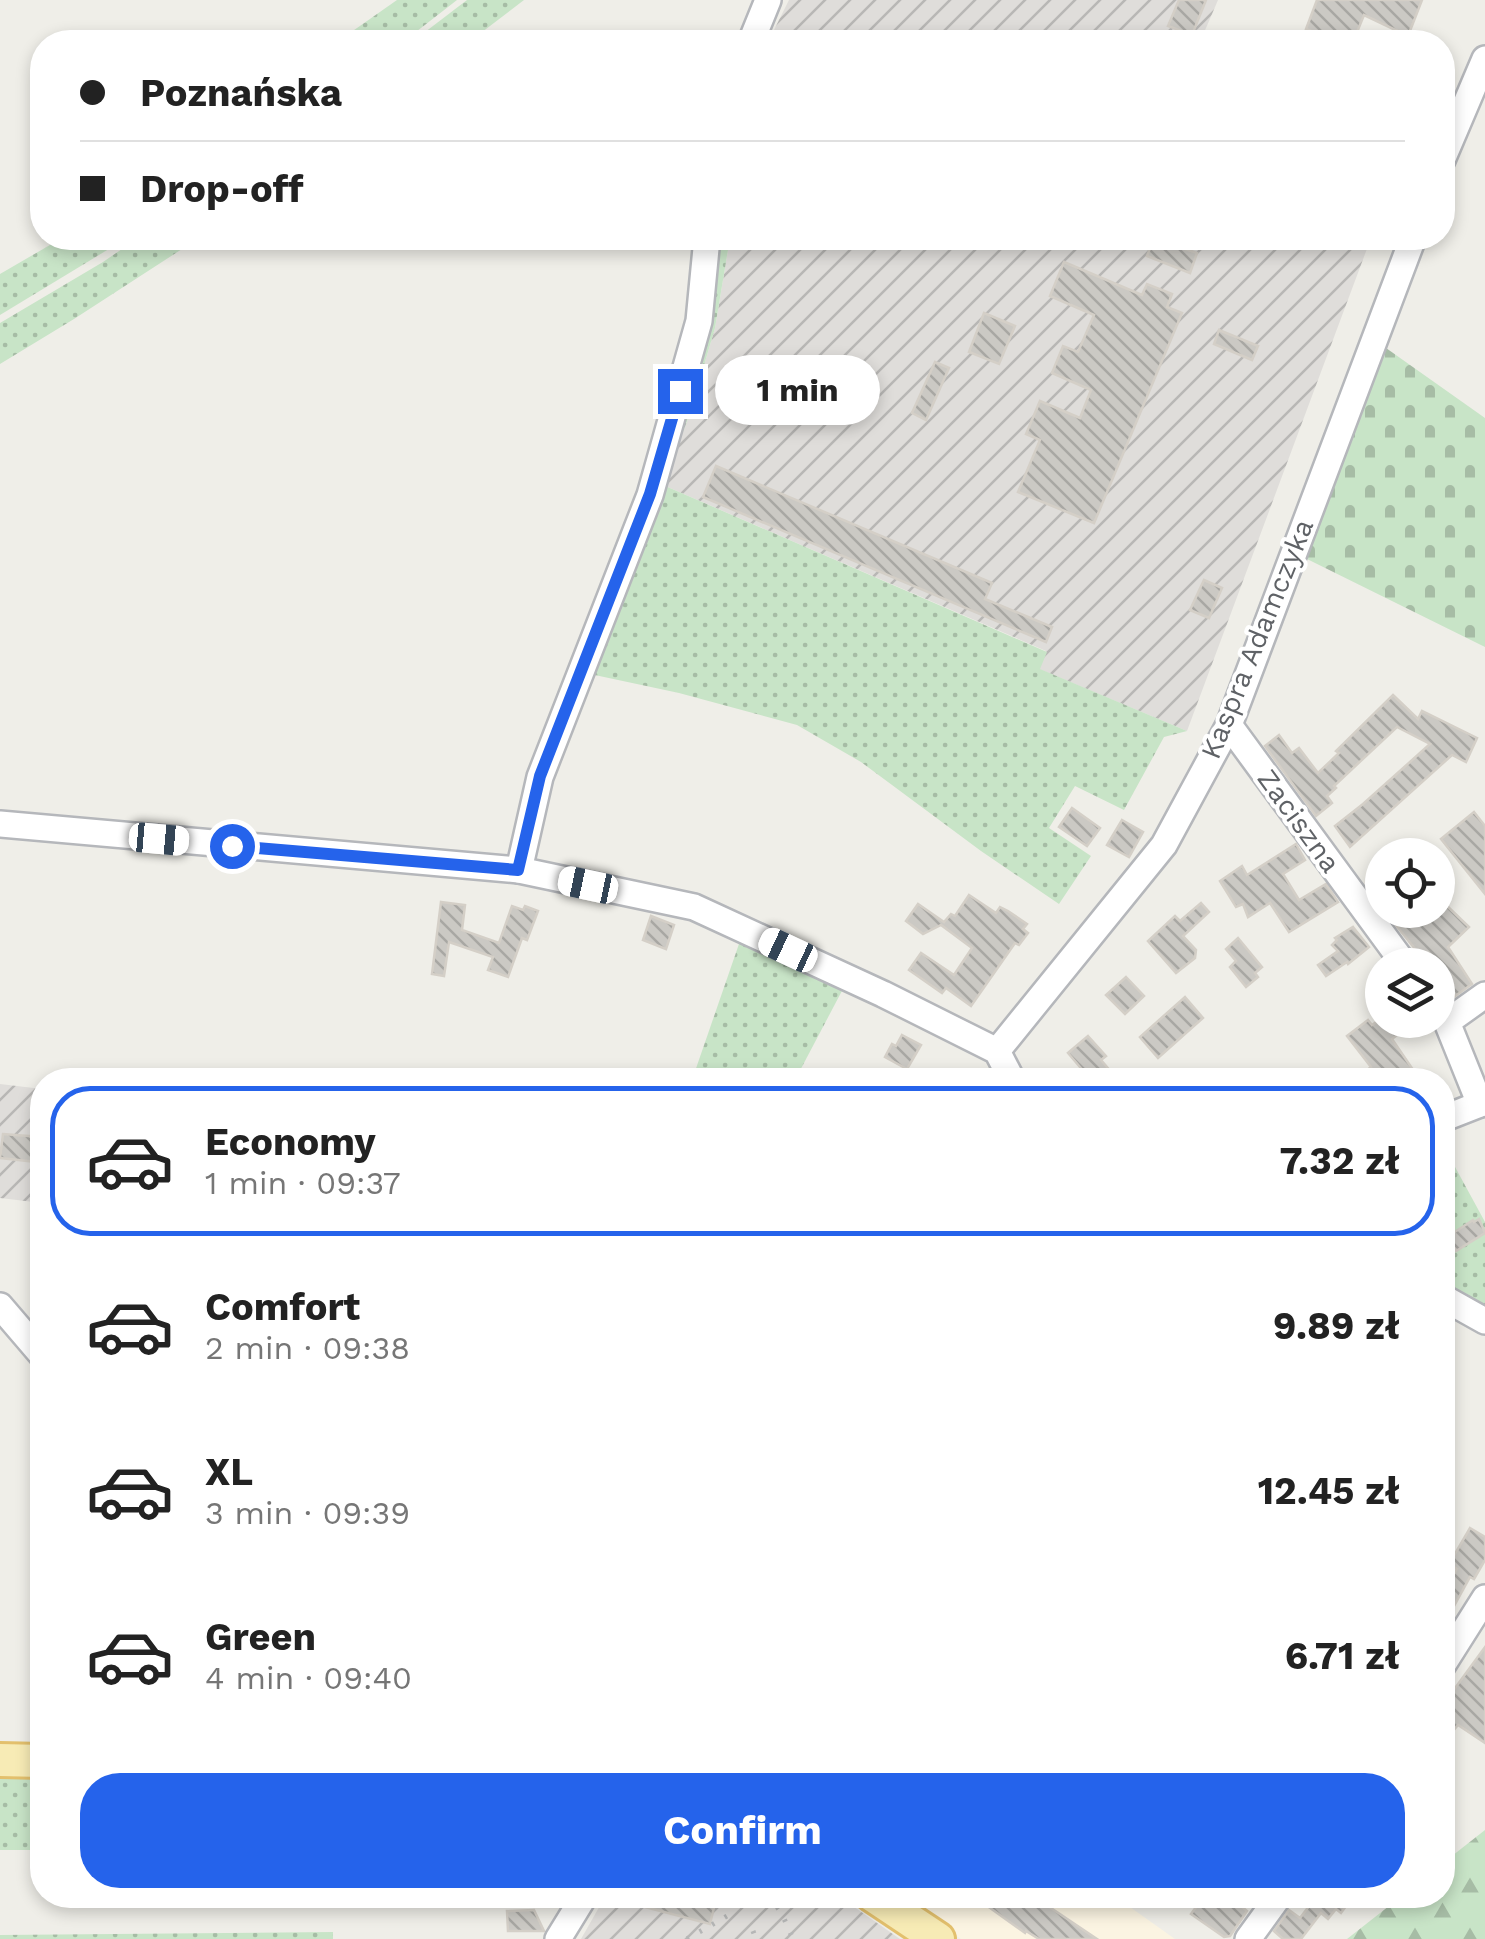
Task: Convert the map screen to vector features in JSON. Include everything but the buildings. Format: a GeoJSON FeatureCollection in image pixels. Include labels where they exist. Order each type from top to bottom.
{"type":"FeatureCollection","features":[{"type":"Feature","properties":{"kind":"main road"},"geometry":{"type":"LineString","coordinates":[[0,1760],[30,1761]]}},
{"type":"Feature","properties":{"kind":"main road"},"geometry":{"type":"LineString","coordinates":[[892,1908],[938,1939]]}},
{"type":"Feature","properties":{"kind":"street"},"geometry":{"type":"LineString","coordinates":[[756,30],[768,0]]}},
{"type":"Feature","properties":{"kind":"street"},"geometry":{"type":"LineString","coordinates":[[1455,137],[1477,99],[1485,59]]}},
{"type":"Feature","properties":{"kind":"street"},"geometry":{"type":"LineString","coordinates":[[518,870],[540,776],[650,494],[699,322],[706,250]]}},
{"type":"Feature","properties":{"kind":"street","name":"Kaspra Adamczyka"},"geometry":{"type":"LineString","coordinates":[[997,1051],[1164,845],[1229,725],[1408,250]]}},
{"type":"Feature","properties":{"kind":"street","name":"Zaciszna"},"geometry":{"type":"LineString","coordinates":[[1229,725],[1393,948]]}},
{"type":"Feature","properties":{"kind":"street"},"geometry":{"type":"LineString","coordinates":[[0,824],[518,870],[694,907],[997,1051],[1006,1068]]}},
{"type":"Feature","properties":{"kind":"street"},"geometry":{"type":"LineString","coordinates":[[1455,1010],[1485,995]]}},
{"type":"Feature","properties":{"kind":"street"},"geometry":{"type":"LineString","coordinates":[[1452,1038],[1482,1103],[1455,1114]]}},
{"type":"Feature","properties":{"kind":"street"},"geometry":{"type":"LineString","coordinates":[[1455,1305],[1485,1322]]}},
{"type":"Feature","properties":{"kind":"street"},"geometry":{"type":"LineString","coordinates":[[0,1306],[30,1341]]}},
{"type":"Feature","properties":{"kind":"street"},"geometry":{"type":"LineString","coordinates":[[1455,1645],[1485,1598]]}},
{"type":"Feature","properties":{"kind":"street"},"geometry":{"type":"LineString","coordinates":[[558,1939],[576,1908]]}},
{"type":"Feature","properties":{"kind":"street"},"geometry":{"type":"LineString","coordinates":[[1248,1939],[1271,1908]]}},
{"type":"Feature","properties":{"kind":"shaded area"},"geometry":{"type":"Polygon","coordinates":[[[789,0],[1218,0],[1205,30],[774,30],[789,0]]]}},
{"type":"Feature","properties":{"kind":"shaded area"},"geometry":{"type":"Polygon","coordinates":[[[728,250],[1367,250],[1187,731],[1039,669],[1046,651],[663,485],[715,328],[728,250]]]}},
{"type":"Feature","properties":{"kind":"shaded area"},"geometry":{"type":"Polygon","coordinates":[[[0,1084],[30,1088],[30,1202],[0,1198],[0,1084]]]}},
{"type":"Feature","properties":{"kind":"shaded area"},"geometry":{"type":"Polygon","coordinates":[[[599,1908],[856,1908],[900,1939],[581,1939],[599,1908]]]}},
{"type":"Feature","properties":{"kind":"shaded area"},"geometry":{"type":"Polygon","coordinates":[[[915,1908],[1131,1908],[1175,1939],[961,1939],[915,1908]]]}},
{"type":"Feature","properties":{"kind":"green space"},"geometry":{"type":"Polygon","coordinates":[[[397,0],[457,0],[418,30],[354,30],[397,0]]]}},
{"type":"Feature","properties":{"kind":"green space"},"geometry":{"type":"Polygon","coordinates":[[[467,0],[524,0],[485,30],[428,30],[467,0]]]}},
{"type":"Feature","properties":{"kind":"green space"},"geometry":{"type":"Polygon","coordinates":[[[41,250],[107,250],[0,315],[0,274],[41,250]]]}},
{"type":"Feature","properties":{"kind":"green space"},"geometry":{"type":"Polygon","coordinates":[[[120,250],[180,250],[0,364],[0,323],[120,250]]]}},
{"type":"Feature","properties":{"kind":"green space"},"geometry":{"type":"Polygon","coordinates":[[[714,250],[728,250],[715,328],[663,485],[1047,652],[1040,669],[1187,731],[1164,737],[1124,810],[1075,786],[1049,828],[1091,856],[1059,904],[861,762],[797,725],[590,674],[714,250]]]}},
{"type":"Feature","properties":{"kind":"green space"},"geometry":{"type":"Polygon","coordinates":[[[1386,348],[1485,418],[1485,647],[1307,559],[1386,348]]]}},
{"type":"Feature","properties":{"kind":"green space"},"geometry":{"type":"Polygon","coordinates":[[[740,941],[844,987],[801,1068],[696,1068],[740,941]]]}},
{"type":"Feature","properties":{"kind":"green space"},"geometry":{"type":"Polygon","coordinates":[[[1455,1167],[1485,1222],[1485,1305],[1455,1289],[1455,1167]]]}},
{"type":"Feature","properties":{"kind":"green space"},"geometry":{"type":"Polygon","coordinates":[[[0,1774],[30,1774],[30,1850],[0,1850],[0,1774]]]}},
{"type":"Feature","properties":{"kind":"green space"},"geometry":{"type":"Polygon","coordinates":[[[1485,1830],[1485,1939],[1347,1939],[1386,1908],[1455,1908],[1455,1854],[1485,1830]]]}},
{"type":"Feature","properties":{"kind":"green space"},"geometry":{"type":"Polygon","coordinates":[[[333,1932],[333,1939],[0,1939],[0,1935],[333,1932]]]}},
{"type":"Feature","properties":{"kind":"railway"},"geometry":{"type":"LineString","coordinates":[[778,1908],[793,1939]]}},
{"type":"Feature","properties":{"kind":"railway"},"geometry":{"type":"LineString","coordinates":[[687,1939],[727,1916]]}},
{"type":"Feature","properties":{"kind":"railway"},"geometry":{"type":"LineString","coordinates":[[753,1931],[756,1939]]}},
{"type":"Feature","properties":{"kind":"route"},"geometry":{"type":"LineString","coordinates":[[232,846],[518,870],[540,776],[650,494],[680,391]]}}]}
